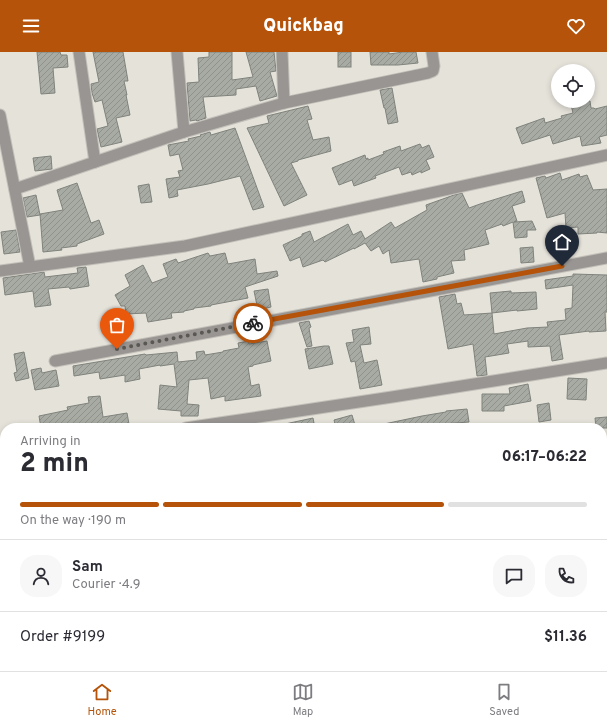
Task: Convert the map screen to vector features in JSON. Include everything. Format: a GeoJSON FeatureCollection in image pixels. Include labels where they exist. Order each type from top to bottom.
{"type":"FeatureCollection","features":[{"type":"Feature","properties":{"kind":"street"},"geometry":{"type":"LineString","coordinates":[[79,52],[94,162]]}},
{"type":"Feature","properties":{"kind":"street"},"geometry":{"type":"LineString","coordinates":[[177,52],[184,132]]}},
{"type":"Feature","properties":{"kind":"street"},"geometry":{"type":"LineString","coordinates":[[282,52],[284,103]]}},
{"type":"Feature","properties":{"kind":"street"},"geometry":{"type":"LineString","coordinates":[[15,189],[184,132],[284,103],[428,73],[433,70],[434,66],[432,52]]}},
{"type":"Feature","properties":{"kind":"street"},"geometry":{"type":"LineString","coordinates":[[0,115],[30,267]]}},
{"type":"Feature","properties":{"kind":"street"},"geometry":{"type":"LineString","coordinates":[[0,272],[185,246],[607,155]]}},
{"type":"Feature","properties":{"kind":"street"},"geometry":{"type":"LineString","coordinates":[[55,361],[607,258]]}},
{"type":"Feature","properties":{"kind":"street"},"geometry":{"type":"LineString","coordinates":[[220,423],[384,399],[607,363]]}},
{"type":"Feature","properties":{"kind":"building"},"geometry":{"type":"Polygon","coordinates":[[[37,52],[60,52],[61,55],[67,55],[68,67],[53,68],[55,93],[41,94],[37,52]]]}},
{"type":"Feature","properties":{"kind":"building"},"geometry":{"type":"Polygon","coordinates":[[[93,52],[123,52],[128,81],[124,81],[130,115],[116,118],[122,142],[101,147],[97,129],[108,126],[102,100],[95,102],[92,93],[91,84],[99,82],[93,52]]]}},
{"type":"Feature","properties":{"kind":"building"},"geometry":{"type":"Polygon","coordinates":[[[209,52],[232,52],[232,80],[253,77],[246,52],[274,52],[276,71],[270,72],[277,96],[260,101],[256,86],[236,89],[236,95],[203,97],[206,118],[197,121],[190,121],[187,83],[199,82],[198,58],[209,57],[209,52]]]}},
{"type":"Feature","properties":{"kind":"building"},"geometry":{"type":"Polygon","coordinates":[[[338,52],[351,52],[351,67],[338,67],[338,52]]]}},
{"type":"Feature","properties":{"kind":"building"},"geometry":{"type":"Polygon","coordinates":[[[370,52],[389,52],[389,54],[416,52],[418,63],[371,65],[370,52]]]}},
{"type":"Feature","properties":{"kind":"building"},"geometry":{"type":"Polygon","coordinates":[[[392,88],[398,122],[388,124],[380,90],[392,88]]]}},
{"type":"Feature","properties":{"kind":"building"},"geometry":{"type":"Polygon","coordinates":[[[308,106],[312,119],[307,120],[313,140],[329,137],[331,151],[291,163],[307,195],[284,206],[247,128],[269,123],[267,116],[308,106]]]}},
{"type":"Feature","properties":{"kind":"building"},"geometry":{"type":"Polygon","coordinates":[[[607,106],[607,135],[599,137],[601,143],[582,146],[580,136],[553,144],[550,135],[522,144],[516,128],[544,118],[545,123],[562,118],[561,116],[573,113],[572,108],[595,109],[607,106]]]}},
{"type":"Feature","properties":{"kind":"building"},"geometry":{"type":"Polygon","coordinates":[[[235,128],[264,207],[253,210],[240,176],[177,190],[178,196],[169,198],[166,179],[180,177],[178,171],[183,170],[179,154],[170,156],[168,145],[189,141],[188,139],[210,132],[211,135],[235,128]]]}},
{"type":"Feature","properties":{"kind":"building"},"geometry":{"type":"Polygon","coordinates":[[[420,144],[422,148],[429,145],[434,157],[426,160],[430,169],[421,173],[421,171],[412,175],[411,172],[402,175],[399,167],[354,186],[352,180],[339,185],[332,168],[365,155],[366,159],[368,158],[368,160],[384,154],[383,152],[400,146],[401,151],[420,144]]]}},
{"type":"Feature","properties":{"kind":"building"},"geometry":{"type":"Polygon","coordinates":[[[51,156],[52,169],[35,171],[33,158],[51,156]]]}},
{"type":"Feature","properties":{"kind":"building"},"geometry":{"type":"Polygon","coordinates":[[[560,173],[562,180],[579,174],[580,177],[587,175],[593,190],[607,189],[607,233],[597,232],[578,234],[578,227],[566,228],[565,213],[547,218],[536,178],[545,176],[546,178],[560,173]]]}},
{"type":"Feature","properties":{"kind":"building"},"geometry":{"type":"Polygon","coordinates":[[[77,183],[91,223],[99,220],[104,234],[77,244],[77,246],[61,248],[62,250],[43,252],[40,214],[63,210],[57,190],[77,183]]]}},
{"type":"Feature","properties":{"kind":"building"},"geometry":{"type":"Polygon","coordinates":[[[149,184],[152,202],[141,203],[138,186],[149,184]]]}},
{"type":"Feature","properties":{"kind":"building"},"geometry":{"type":"Polygon","coordinates":[[[522,191],[525,202],[512,206],[517,221],[514,222],[532,221],[536,230],[527,230],[527,237],[515,238],[513,222],[485,230],[489,244],[464,250],[465,260],[451,261],[454,273],[437,277],[437,279],[423,282],[419,259],[391,263],[389,250],[383,254],[379,246],[371,251],[365,243],[325,262],[323,260],[303,267],[300,257],[290,261],[283,245],[310,231],[314,242],[348,224],[353,235],[361,231],[365,239],[391,222],[395,228],[427,210],[426,205],[454,195],[462,193],[469,208],[522,191]]]}},
{"type":"Feature","properties":{"kind":"building"},"geometry":{"type":"Polygon","coordinates":[[[36,195],[40,215],[27,217],[23,198],[36,195]]]}},
{"type":"Feature","properties":{"kind":"building"},"geometry":{"type":"Polygon","coordinates":[[[16,230],[20,252],[4,254],[1,232],[16,230]]]}},
{"type":"Feature","properties":{"kind":"building"},"geometry":{"type":"Polygon","coordinates":[[[533,247],[534,262],[521,263],[520,248],[533,247]]]}},
{"type":"Feature","properties":{"kind":"building"},"geometry":{"type":"Polygon","coordinates":[[[208,253],[210,256],[225,253],[228,264],[255,259],[257,274],[277,271],[278,276],[245,287],[248,298],[194,308],[184,312],[171,313],[172,318],[148,322],[146,313],[126,314],[125,306],[121,306],[115,295],[130,286],[125,275],[143,265],[152,283],[168,277],[163,264],[176,259],[178,263],[208,253]]]}},
{"type":"Feature","properties":{"kind":"building"},"geometry":{"type":"Polygon","coordinates":[[[86,267],[89,286],[70,289],[69,287],[48,289],[51,305],[35,307],[33,291],[5,295],[3,278],[44,272],[45,277],[78,273],[77,268],[86,267]]]}},
{"type":"Feature","properties":{"kind":"building"},"geometry":{"type":"Polygon","coordinates":[[[573,274],[607,275],[607,312],[605,312],[606,331],[589,331],[559,335],[563,359],[552,361],[550,346],[528,347],[528,341],[507,344],[509,353],[485,357],[487,375],[477,376],[473,344],[448,349],[439,297],[455,294],[457,304],[461,303],[464,315],[492,313],[494,334],[527,328],[548,327],[547,322],[566,320],[565,309],[572,308],[573,285],[546,289],[545,280],[573,276],[573,274]]]}},
{"type":"Feature","properties":{"kind":"building"},"geometry":{"type":"Polygon","coordinates":[[[268,289],[271,307],[258,310],[254,291],[268,289]]]}},
{"type":"Feature","properties":{"kind":"building"},"geometry":{"type":"Polygon","coordinates":[[[511,291],[511,293],[536,292],[537,309],[492,313],[490,293],[511,291]]]}},
{"type":"Feature","properties":{"kind":"building"},"geometry":{"type":"Polygon","coordinates":[[[309,321],[311,327],[309,328],[312,346],[307,347],[299,323],[309,321]]]}},
{"type":"Feature","properties":{"kind":"building"},"geometry":{"type":"Polygon","coordinates":[[[369,327],[371,344],[360,345],[364,363],[377,360],[382,385],[360,389],[355,361],[351,362],[346,343],[354,342],[352,330],[369,327]]]}},
{"type":"Feature","properties":{"kind":"building"},"geometry":{"type":"Polygon","coordinates":[[[249,341],[249,344],[267,341],[271,361],[248,367],[251,386],[259,384],[261,396],[225,401],[225,396],[211,399],[208,378],[189,380],[187,404],[199,405],[198,416],[181,416],[181,411],[158,409],[160,385],[177,387],[174,364],[139,369],[140,379],[125,382],[125,375],[100,379],[99,372],[74,376],[73,366],[145,354],[177,352],[178,362],[197,360],[196,352],[204,351],[205,355],[223,352],[239,348],[238,343],[249,341]]]}},
{"type":"Feature","properties":{"kind":"building"},"geometry":{"type":"Polygon","coordinates":[[[329,346],[333,364],[309,369],[305,349],[329,346]]]}},
{"type":"Feature","properties":{"kind":"building"},"geometry":{"type":"Polygon","coordinates":[[[24,352],[29,378],[16,381],[14,373],[17,372],[14,354],[24,352]]]}},
{"type":"Feature","properties":{"kind":"building"},"geometry":{"type":"Polygon","coordinates":[[[41,368],[42,373],[56,370],[59,386],[35,390],[31,370],[41,368]]]}},
{"type":"Feature","properties":{"kind":"building"},"geometry":{"type":"Polygon","coordinates":[[[568,378],[587,379],[586,400],[567,399],[568,378]]]}},
{"type":"Feature","properties":{"kind":"building"},"geometry":{"type":"Polygon","coordinates":[[[528,384],[531,401],[504,406],[504,411],[482,411],[482,394],[510,394],[509,388],[528,384]]]}},
{"type":"Feature","properties":{"kind":"building"},"geometry":{"type":"Polygon","coordinates":[[[100,396],[103,417],[127,413],[129,423],[40,423],[39,416],[68,410],[67,407],[89,403],[88,397],[100,396]]]}},
{"type":"Feature","properties":{"kind":"building"},"geometry":{"type":"Polygon","coordinates":[[[549,403],[551,420],[539,422],[537,405],[549,403]]]}},
{"type":"Feature","properties":{"kind":"building"},"geometry":{"type":"Polygon","coordinates":[[[467,409],[469,422],[389,423],[446,412],[467,409]]]}},
{"type":"Feature","properties":{"kind":"building"},"geometry":{"type":"Polygon","coordinates":[[[352,415],[354,423],[335,423],[334,420],[352,415]]]}},
{"type":"Feature","properties":{"kind":"building"},"geometry":{"type":"Polygon","coordinates":[[[607,417],[607,423],[596,423],[595,418],[607,417]]]}},
{"type":"Feature","properties":{"kind":"building"},"geometry":{"type":"Polygon","coordinates":[[[313,418],[314,423],[290,423],[313,418]]]}},
{"type":"Feature","properties":{"kind":"way so far"},"geometry":{"type":"LineString","coordinates":[[117,349],[253,323]]}},
{"type":"Feature","properties":{"kind":"route"},"geometry":{"type":"LineString","coordinates":[[253,323],[562,266]]}}]}
